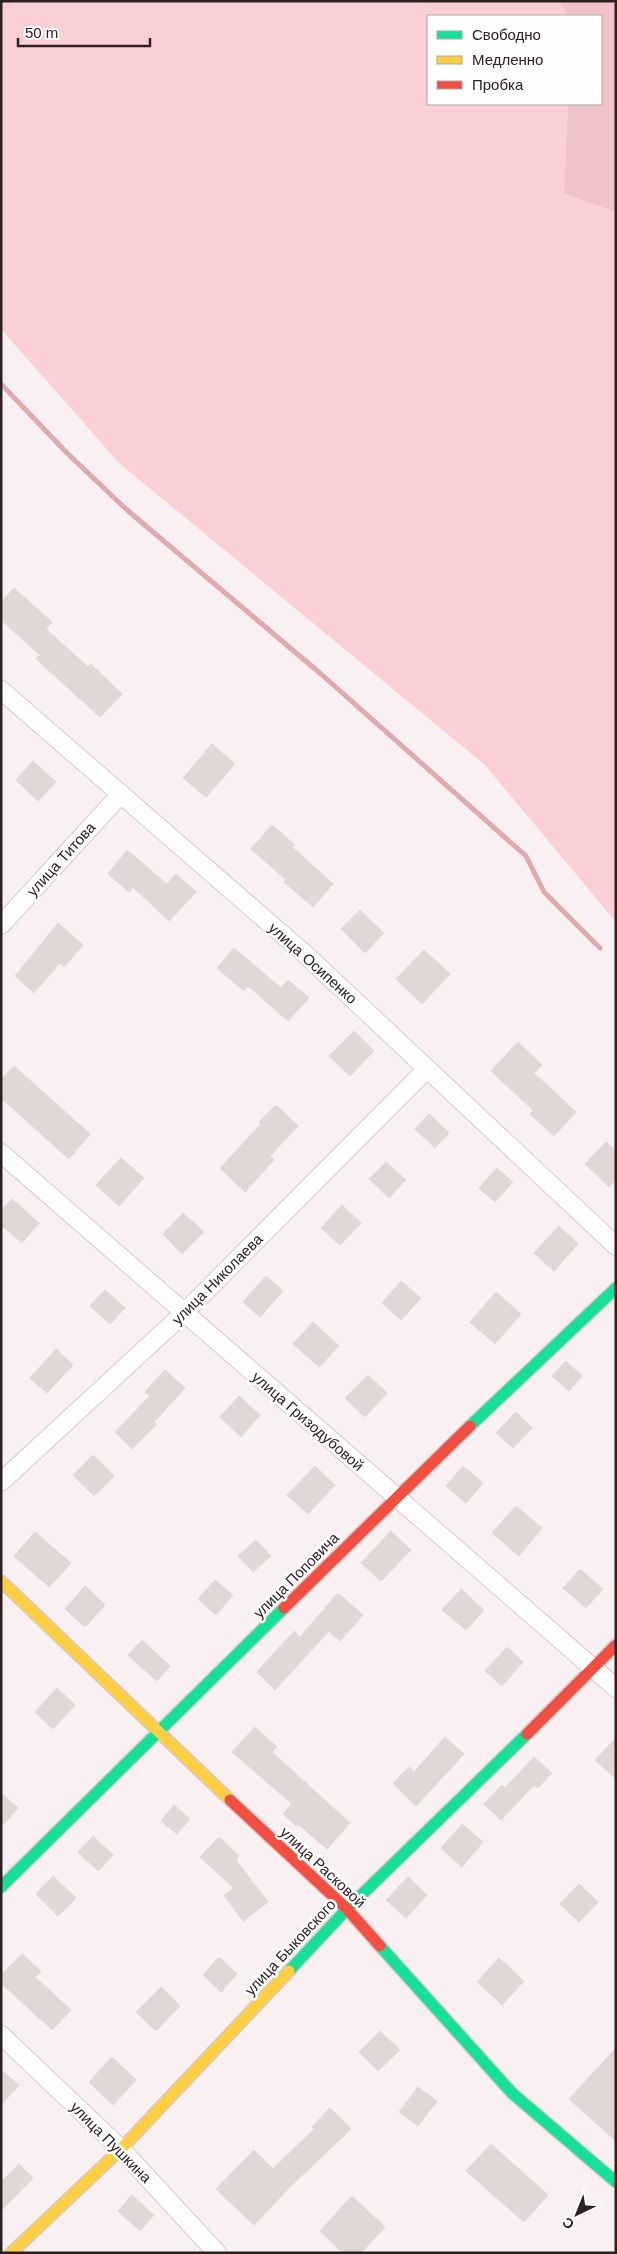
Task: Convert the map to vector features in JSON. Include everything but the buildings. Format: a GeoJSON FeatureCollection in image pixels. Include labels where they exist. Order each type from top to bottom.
{"type":"FeatureCollection","features":[{"type":"Feature","properties":{"kind":"street","name":"улица Осипенко"},"geometry":{"type":"LineString","coordinates":[[1,690],[306,955],[616,1246]]}},
{"type":"Feature","properties":{"kind":"street","name":"улица Титова"},"geometry":{"type":"LineString","coordinates":[[1,925],[120,794]]}},
{"type":"Feature","properties":{"kind":"street","name":"улица Николаева"},"geometry":{"type":"LineString","coordinates":[[1,1482],[184,1313],[427,1069]]}},
{"type":"Feature","properties":{"kind":"street","name":"улица Гризодубовой"},"geometry":{"type":"LineString","coordinates":[[1,1153],[616,1688]]}},
{"type":"Feature","properties":{"kind":"street","name":"улица Поповича"},"geometry":{"type":"LineString","coordinates":[[1,1887],[396,1496],[616,1288]]}},
{"type":"Feature","properties":{"kind":"street","name":"улица Расковой"},"geometry":{"type":"LineString","coordinates":[[1,1581],[157,1732],[347,1909],[512,2093],[616,2182]]}},
{"type":"Feature","properties":{"kind":"street","name":"улица Быковского"},"geometry":{"type":"LineString","coordinates":[[11,2253],[121,2149],[347,1909],[595,1668],[616,1645]]}},
{"type":"Feature","properties":{"kind":"street","name":"улица Пушкина"},"geometry":{"type":"LineString","coordinates":[[1,2035],[121,2149],[217,2253]]}},
{"type":"Feature","properties":{"kind":"shaded area"},"geometry":{"type":"Polygon","coordinates":[[[1,1],[559,1],[566,15],[427,15],[427,105],[568,105],[564,194],[616,212],[616,922],[485,765],[119,463],[1,329],[1,1]]]}},
{"type":"Feature","properties":{"kind":"shaded area"},"geometry":{"type":"Polygon","coordinates":[[[559,1],[616,1],[616,212],[564,194],[568,105],[602,105],[602,15],[566,15],[559,1]]]}},
{"type":"Feature","properties":{"kind":"waterway"},"geometry":{"type":"LineString","coordinates":[[1,384],[67,453],[127,510],[321,674],[526,856],[544,892],[600,948]]}},
{"type":"Feature","properties":{"kind":"traffic: fast"},"geometry":{"type":"LineString","coordinates":[[470,1426],[616,1288]]}},
{"type":"Feature","properties":{"kind":"traffic: fast"},"geometry":{"type":"LineString","coordinates":[[1,1887],[284,1608]]}},
{"type":"Feature","properties":{"kind":"traffic: fast"},"geometry":{"type":"LineString","coordinates":[[289,1971],[347,1909],[527,1734]]}},
{"type":"Feature","properties":{"kind":"traffic: fast"},"geometry":{"type":"LineString","coordinates":[[380,1946],[512,2093],[616,2182]]}},
{"type":"Feature","properties":{"kind":"traffic: slow"},"geometry":{"type":"LineString","coordinates":[[1,1581],[230,1800]]}},
{"type":"Feature","properties":{"kind":"traffic: slow"},"geometry":{"type":"LineString","coordinates":[[11,2253],[121,2149],[289,1971]]}},
{"type":"Feature","properties":{"kind":"traffic: jam"},"geometry":{"type":"LineString","coordinates":[[284,1608],[470,1426]]}},
{"type":"Feature","properties":{"kind":"traffic: jam"},"geometry":{"type":"LineString","coordinates":[[527,1734],[616,1645]]}},
{"type":"Feature","properties":{"kind":"traffic: jam"},"geometry":{"type":"LineString","coordinates":[[230,1800],[347,1909],[380,1946]]}}]}
